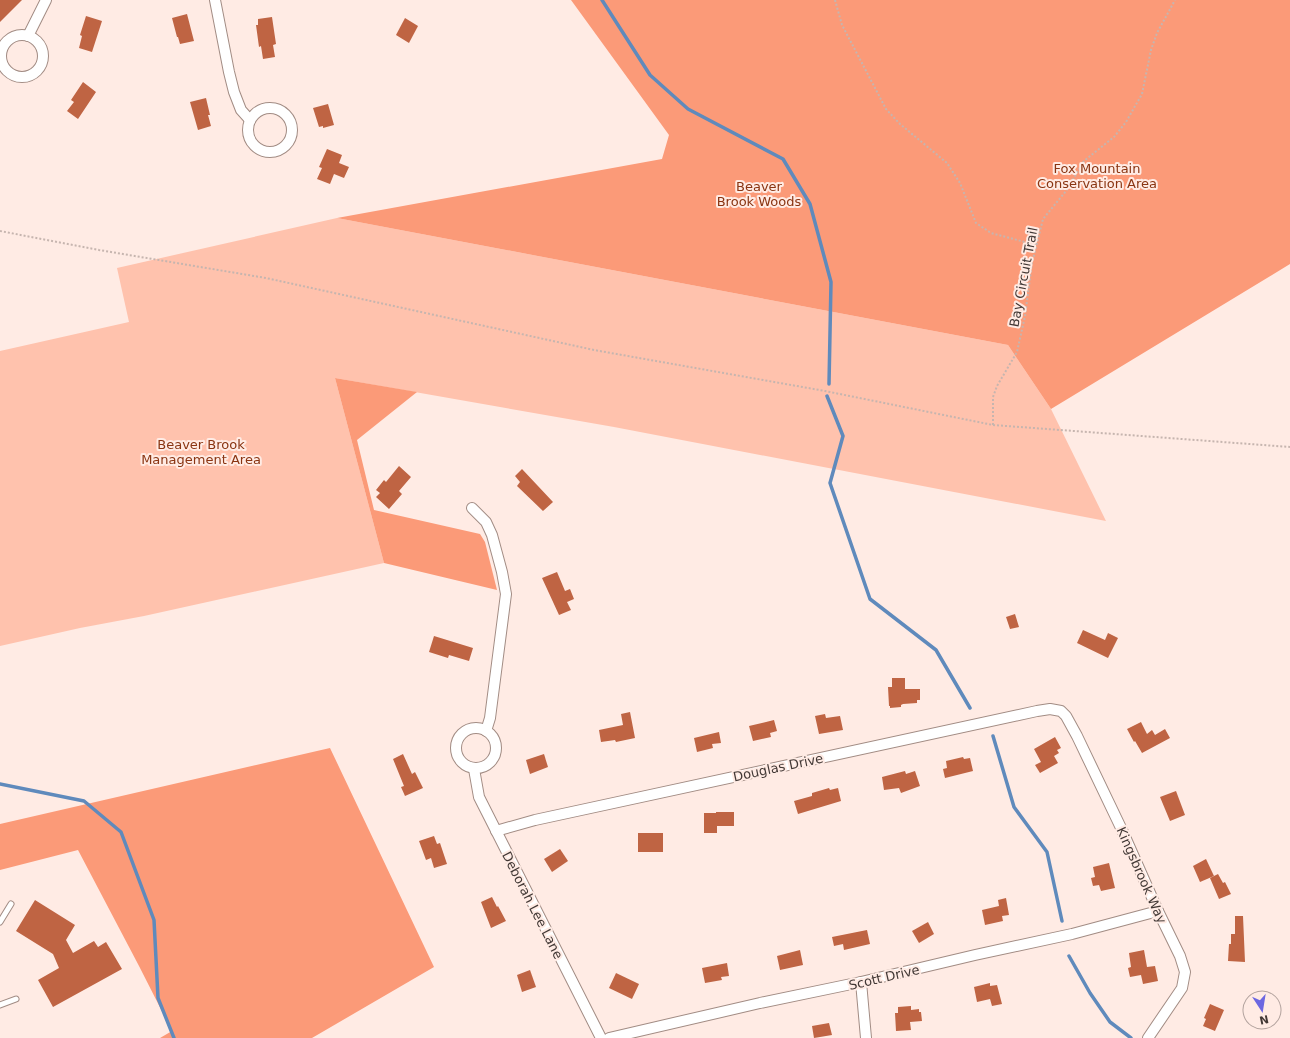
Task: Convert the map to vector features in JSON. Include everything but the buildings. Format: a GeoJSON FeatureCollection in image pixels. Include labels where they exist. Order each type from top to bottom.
{"type":"FeatureCollection","features":[{"type":"Feature","properties":{"kind":"street"},"geometry":{"type":"LineString","coordinates":[[28,36],[46,0]]}},
{"type":"Feature","properties":{"kind":"street"},"geometry":{"type":"LineString","coordinates":[[215,0],[234,92],[241,110],[250,120]]}},
{"type":"Feature","properties":{"kind":"street"},"geometry":{"type":"LineString","coordinates":[[15,36],[28,36],[34,38],[40,44],[43,60],[35,73],[22,77],[16,76],[10,73],[4,66],[1,55],[2,49],[5,44],[15,36]]}},
{"type":"Feature","properties":{"kind":"street"},"geometry":{"type":"LineString","coordinates":[[266,108],[276,109],[285,114],[291,122],[292,132],[290,142],[283,149],[274,153],[263,152],[255,147],[249,139],[247,129],[250,120],[257,112],[266,108]]}},
{"type":"Feature","properties":{"kind":"street"},"geometry":{"type":"LineString","coordinates":[[472,508],[486,522],[491,531],[502,572],[506,594],[490,718],[486,731]]}},
{"type":"Feature","properties":{"kind":"street","name":"Douglas Drive"},"geometry":{"type":"LineString","coordinates":[[496,831],[536,820],[1037,711],[1050,709],[1061,711]]}},
{"type":"Feature","properties":{"kind":"street","name":"Kingsbrook Way"},"geometry":{"type":"LineString","coordinates":[[1061,711],[1066,716],[1077,736],[1122,830],[1180,956],[1185,972],[1182,988],[1148,1038]]}},
{"type":"Feature","properties":{"kind":"street"},"geometry":{"type":"LineString","coordinates":[[477,728],[486,731],[493,738],[496,744],[496,750],[491,762],[480,768],[467,767],[458,758],[455,749],[459,737],[470,729],[477,728]]}},
{"type":"Feature","properties":{"kind":"street","name":"Deborah Lee Lane"},"geometry":{"type":"LineString","coordinates":[[474,768],[479,797],[601,1038]]}},
{"type":"Feature","properties":{"kind":"street","name":"Scott Drive"},"geometry":{"type":"LineString","coordinates":[[609,1038],[1072,934],[1158,911]]}},
{"type":"Feature","properties":{"kind":"street"},"geometry":{"type":"LineString","coordinates":[[861,982],[866,1038]]}},
{"type":"Feature","properties":{"kind":"lane"},"geometry":{"type":"LineString","coordinates":[[0,922],[11,904]]}},
{"type":"Feature","properties":{"kind":"lane"},"geometry":{"type":"LineString","coordinates":[[0,1005],[16,998]]}},
{"type":"Feature","properties":{"kind":"path"},"geometry":{"type":"LineString","coordinates":[[835,0],[842,25],[886,109],[900,124],[947,163],[960,183],[976,223],[991,233],[1036,245]]}},
{"type":"Feature","properties":{"kind":"path","name":"Bay Circuit Trail"},"geometry":{"type":"LineString","coordinates":[[993,425],[993,397],[997,386],[1017,352],[1024,323],[1032,263],[1043,219],[1066,191],[1084,161],[1114,137],[1126,122],[1142,94],[1151,50],[1175,0]]}},
{"type":"Feature","properties":{"kind":"path"},"geometry":{"type":"LineString","coordinates":[[0,231],[99,250],[266,278],[594,350],[826,391],[993,425],[1290,447]]}},
{"type":"Feature","properties":{"kind":"green space","name":"Fox Mountain Conservation Area"},"geometry":{"type":"Polygon","coordinates":[[[571,0],[1290,0],[1290,264],[1051,409],[1008,345],[337,218],[662,159],[669,135],[571,0]]]}},
{"type":"Feature","properties":{"kind":"green space","name":"Beaver Brook Management Area"},"geometry":{"type":"Polygon","coordinates":[[[337,218],[1008,345],[1051,409],[1106,521],[614,427],[335,378],[384,563],[0,646],[0,351],[129,322],[117,268],[337,218]]]}},
{"type":"Feature","properties":{"kind":"green space"},"geometry":{"type":"Polygon","coordinates":[[[335,378],[417,392],[357,440],[374,510],[480,534],[485,542],[497,590],[384,563],[335,378]]]}},
{"type":"Feature","properties":{"kind":"green space"},"geometry":{"type":"Polygon","coordinates":[[[330,748],[434,967],[312,1038],[160,1038],[172,1031],[78,850],[0,870],[0,824],[330,748]]]}},
{"type":"Feature","properties":{"kind":"waterway"},"geometry":{"type":"LineString","coordinates":[[602,0],[650,75],[688,109],[783,159],[810,204],[831,282],[829,384]]}},
{"type":"Feature","properties":{"kind":"waterway"},"geometry":{"type":"LineString","coordinates":[[827,396],[843,436],[830,483],[870,599],[936,650],[970,708]]}},
{"type":"Feature","properties":{"kind":"waterway"},"geometry":{"type":"LineString","coordinates":[[993,736],[1014,807],[1047,852],[1062,921]]}},
{"type":"Feature","properties":{"kind":"waterway"},"geometry":{"type":"LineString","coordinates":[[0,784],[84,801],[121,832],[154,920],[158,998],[174,1038]]}},
{"type":"Feature","properties":{"kind":"waterway"},"geometry":{"type":"LineString","coordinates":[[1069,956],[1090,993],[1110,1022],[1131,1038]]}},
{"type":"Feature","properties":{"kind":"park label","name":"Beaver Brook Woods"},"geometry":{"type":"Point","coordinates":[759,194]}}]}
